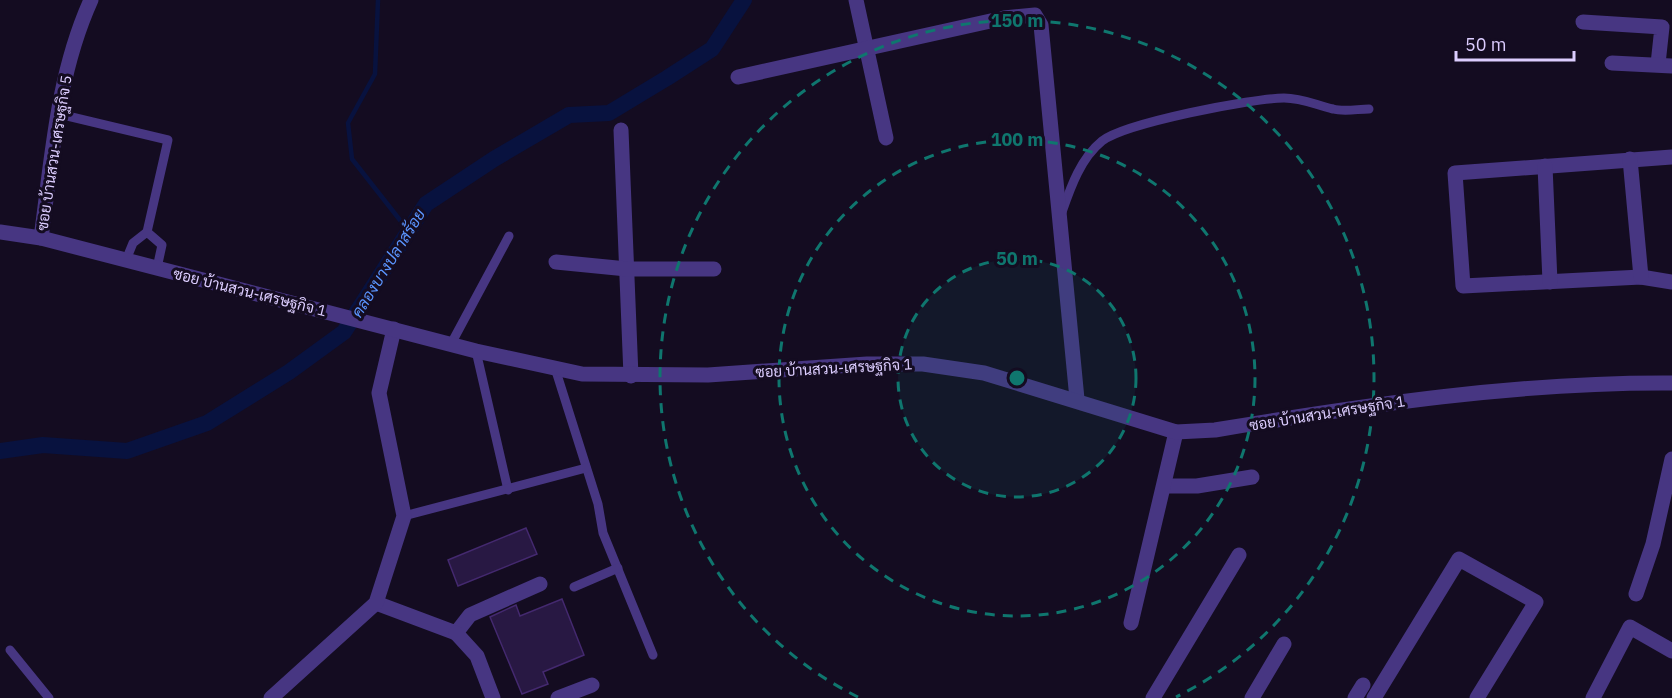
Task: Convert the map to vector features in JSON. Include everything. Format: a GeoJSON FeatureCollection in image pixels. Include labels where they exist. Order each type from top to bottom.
{"type":"FeatureCollection","features":[{"type":"Feature","properties":{"kind":"street","name":"ซอย บ้านสวน-เศรษฐกิจ 5"},"geometry":{"type":"LineString","coordinates":[[41,238],[63,83],[79,25],[90,0]]}},
{"type":"Feature","properties":{"kind":"street"},"geometry":{"type":"LineString","coordinates":[[856,0],[886,138]]}},
{"type":"Feature","properties":{"kind":"street"},"geometry":{"type":"LineString","coordinates":[[738,77],[1004,18],[1035,15],[1041,26],[1077,399]]}},
{"type":"Feature","properties":{"kind":"street"},"geometry":{"type":"LineString","coordinates":[[1583,22],[1662,27],[1665,65],[1612,63]]}},
{"type":"Feature","properties":{"kind":"street"},"geometry":{"type":"LineString","coordinates":[[621,130],[631,376]]}},
{"type":"Feature","properties":{"kind":"street"},"geometry":{"type":"LineString","coordinates":[[1672,157],[1455,173],[1463,286],[1641,278],[1672,282]]}},
{"type":"Feature","properties":{"kind":"street"},"geometry":{"type":"LineString","coordinates":[[1630,159],[1641,278]]}},
{"type":"Feature","properties":{"kind":"street"},"geometry":{"type":"LineString","coordinates":[[1545,166],[1550,282]]}},
{"type":"Feature","properties":{"kind":"street","name":"ซอย บ้านสวน-เศรษฐกิจ 1"},"geometry":{"type":"LineString","coordinates":[[0,232],[41,238],[476,351],[582,374],[708,375],[867,364],[923,364],[984,373],[1077,399],[1176,432],[1215,430],[1475,391],[1591,382],[1672,383]]}},
{"type":"Feature","properties":{"kind":"street"},"geometry":{"type":"LineString","coordinates":[[556,262],[627,269],[714,269]]}},
{"type":"Feature","properties":{"kind":"street"},"geometry":{"type":"LineString","coordinates":[[272,698],[376,603],[404,516],[379,393],[394,329]]}},
{"type":"Feature","properties":{"kind":"street"},"geometry":{"type":"LineString","coordinates":[[1131,623],[1176,432]]}},
{"type":"Feature","properties":{"kind":"street"},"geometry":{"type":"LineString","coordinates":[[1636,594],[1653,544],[1672,459]]}},
{"type":"Feature","properties":{"kind":"street"},"geometry":{"type":"LineString","coordinates":[[1165,486],[1197,486],[1252,477]]}},
{"type":"Feature","properties":{"kind":"street"},"geometry":{"type":"LineString","coordinates":[[1153,698],[1239,555]]}},
{"type":"Feature","properties":{"kind":"street"},"geometry":{"type":"LineString","coordinates":[[1374,698],[1459,559],[1536,602],[1477,698]]}},
{"type":"Feature","properties":{"kind":"street"},"geometry":{"type":"LineString","coordinates":[[456,633],[470,615],[540,584]]}},
{"type":"Feature","properties":{"kind":"street"},"geometry":{"type":"LineString","coordinates":[[376,603],[456,633],[477,656],[493,698]]}},
{"type":"Feature","properties":{"kind":"street"},"geometry":{"type":"LineString","coordinates":[[1593,698],[1630,627],[1672,651]]}},
{"type":"Feature","properties":{"kind":"street"},"geometry":{"type":"LineString","coordinates":[[1252,698],[1284,644]]}},
{"type":"Feature","properties":{"kind":"street"},"geometry":{"type":"LineString","coordinates":[[558,698],[591,685]]}},
{"type":"Feature","properties":{"kind":"lane"},"geometry":{"type":"LineString","coordinates":[[1060,219],[1085,159],[1114,133],[1138,125],[1268,98],[1299,98],[1334,110],[1369,109]]}},
{"type":"Feature","properties":{"kind":"lane"},"geometry":{"type":"LineString","coordinates":[[59,114],[168,140],[147,232],[133,243],[126,260]]}},
{"type":"Feature","properties":{"kind":"lane"},"geometry":{"type":"LineString","coordinates":[[147,232],[162,244],[157,268]]}},
{"type":"Feature","properties":{"kind":"lane"},"geometry":{"type":"LineString","coordinates":[[451,344],[509,236]]}},
{"type":"Feature","properties":{"kind":"lane"},"geometry":{"type":"LineString","coordinates":[[476,351],[508,490]]}},
{"type":"Feature","properties":{"kind":"lane"},"geometry":{"type":"LineString","coordinates":[[555,368],[598,504],[603,533],[653,655]]}},
{"type":"Feature","properties":{"kind":"lane"},"geometry":{"type":"LineString","coordinates":[[404,516],[586,468]]}},
{"type":"Feature","properties":{"kind":"lane"},"geometry":{"type":"LineString","coordinates":[[574,587],[618,568]]}},
{"type":"Feature","properties":{"kind":"lane"},"geometry":{"type":"LineString","coordinates":[[10,650],[49,698]]}},
{"type":"Feature","properties":{"kind":"building"},"geometry":{"type":"Polygon","coordinates":[[[526,528],[537,554],[458,586],[448,560],[526,528]]]}},
{"type":"Feature","properties":{"kind":"building"},"geometry":{"type":"Polygon","coordinates":[[[562,599],[584,655],[543,672],[548,684],[522,694],[490,617],[516,605],[520,616],[562,599]]]}},
{"type":"Feature","properties":{"kind":"waterway"},"geometry":{"type":"LineString","coordinates":[[378,0],[375,74],[348,123],[352,159],[407,229]]}},
{"type":"Feature","properties":{"kind":"waterway","name":"คลองบางปลาสร้อย"},"geometry":{"type":"LineString","coordinates":[[0,451],[43,445],[127,451],[207,423],[289,372],[344,332],[426,204],[494,159],[569,115],[609,113],[667,78],[712,49],[744,0]]}}]}
